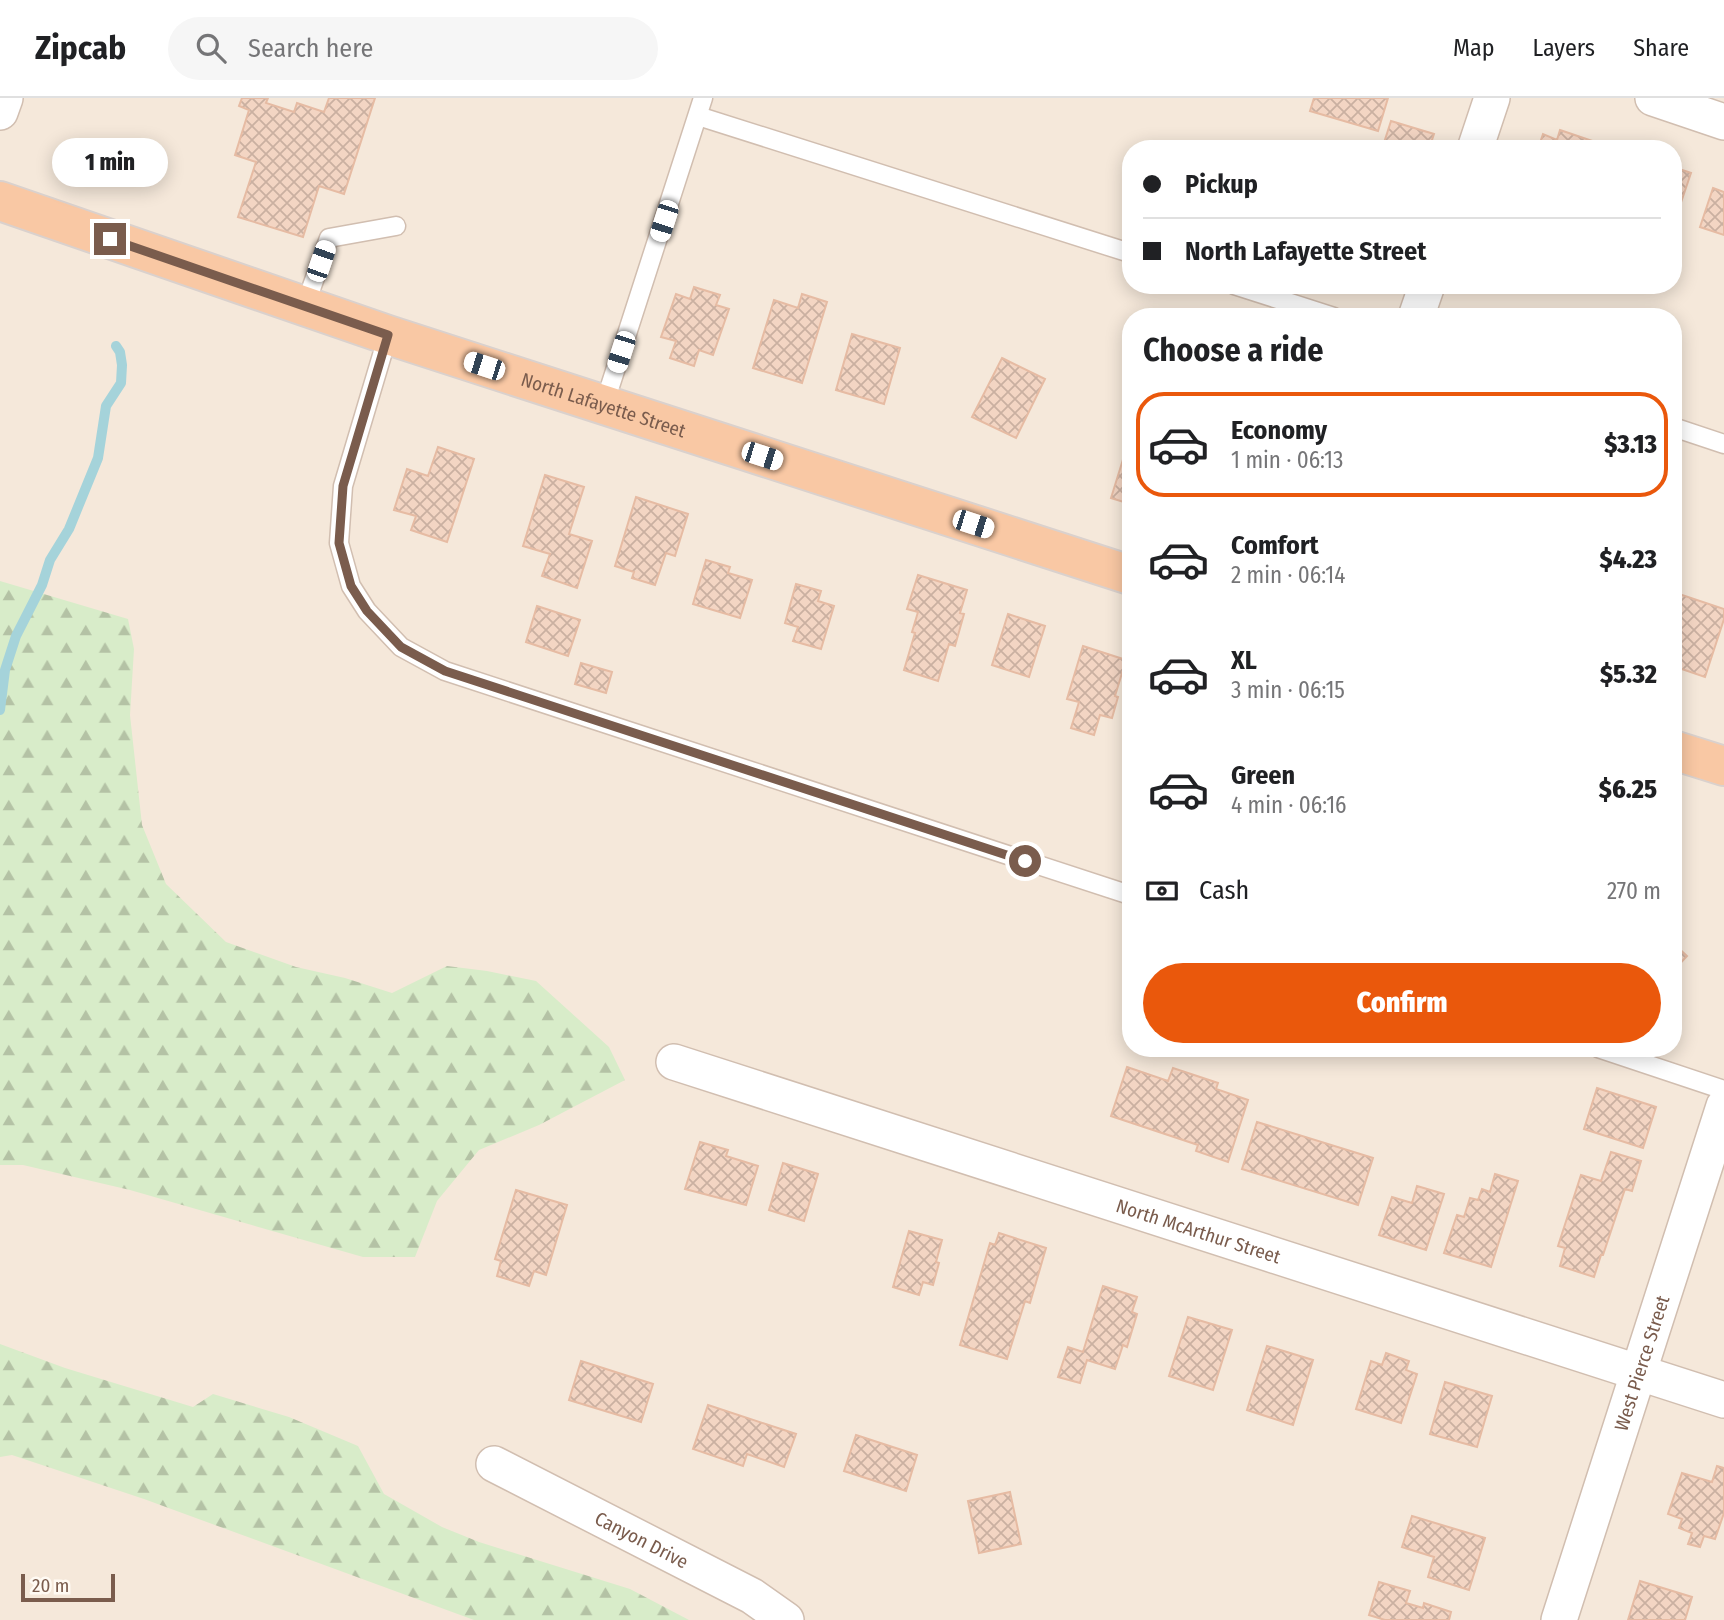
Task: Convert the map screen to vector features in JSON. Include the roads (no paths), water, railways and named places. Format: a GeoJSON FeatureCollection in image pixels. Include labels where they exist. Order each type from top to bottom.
{"type":"FeatureCollection","features":[{"type":"Feature","properties":{"kind":"highway","name":"North Lafayette Street"},"geometry":{"type":"LineString","coordinates":[[0,201],[388,335],[1122,572]]}},
{"type":"Feature","properties":{"kind":"highway"},"geometry":{"type":"LineString","coordinates":[[1682,753],[1724,766]]}},
{"type":"Feature","properties":{"kind":"street"},"geometry":{"type":"LineString","coordinates":[[0,112],[5,98]]}},
{"type":"Feature","properties":{"kind":"street"},"geometry":{"type":"LineString","coordinates":[[1478,140],[1492,98]]}},
{"type":"Feature","properties":{"kind":"street"},"geometry":{"type":"LineString","coordinates":[[1653,98],[1724,122]]}},
{"type":"Feature","properties":{"kind":"street","name":"North McArthur Street"},"geometry":{"type":"LineString","coordinates":[[674,1062],[1724,1400]]}},
{"type":"Feature","properties":{"kind":"street","name":"West Pierce Street"},"geometry":{"type":"LineString","coordinates":[[1559,1620],[1724,1106]]}},
{"type":"Feature","properties":{"kind":"street","name":"Canyon Drive"},"geometry":{"type":"LineString","coordinates":[[494,1464],[752,1596],[786,1620]]}},
{"type":"Feature","properties":{"kind":"lane"},"geometry":{"type":"LineString","coordinates":[[604,405],[704,98]]}},
{"type":"Feature","properties":{"kind":"lane"},"geometry":{"type":"LineString","coordinates":[[698,116],[1122,250]]}},
{"type":"Feature","properties":{"kind":"lane"},"geometry":{"type":"LineString","coordinates":[[305,306],[329,238],[396,226]]}},
{"type":"Feature","properties":{"kind":"lane"},"geometry":{"type":"LineString","coordinates":[[1262,294],[1306,308]]}},
{"type":"Feature","properties":{"kind":"lane"},"geometry":{"type":"LineString","coordinates":[[388,335],[343,486],[339,543],[351,586],[367,611],[401,647],[445,671],[1122,892]]}},
{"type":"Feature","properties":{"kind":"lane"},"geometry":{"type":"LineString","coordinates":[[1682,430],[1724,444]]}},
{"type":"Feature","properties":{"kind":"lane"},"geometry":{"type":"LineString","coordinates":[[1625,1057],[1724,1090]]}},
{"type":"Feature","properties":{"kind":"waterway"},"geometry":{"type":"LineString","coordinates":[[0,710],[5,670],[16,636],[42,585],[50,560],[69,529],[98,458],[106,406],[121,383],[122,365],[116,346]]}}]}
